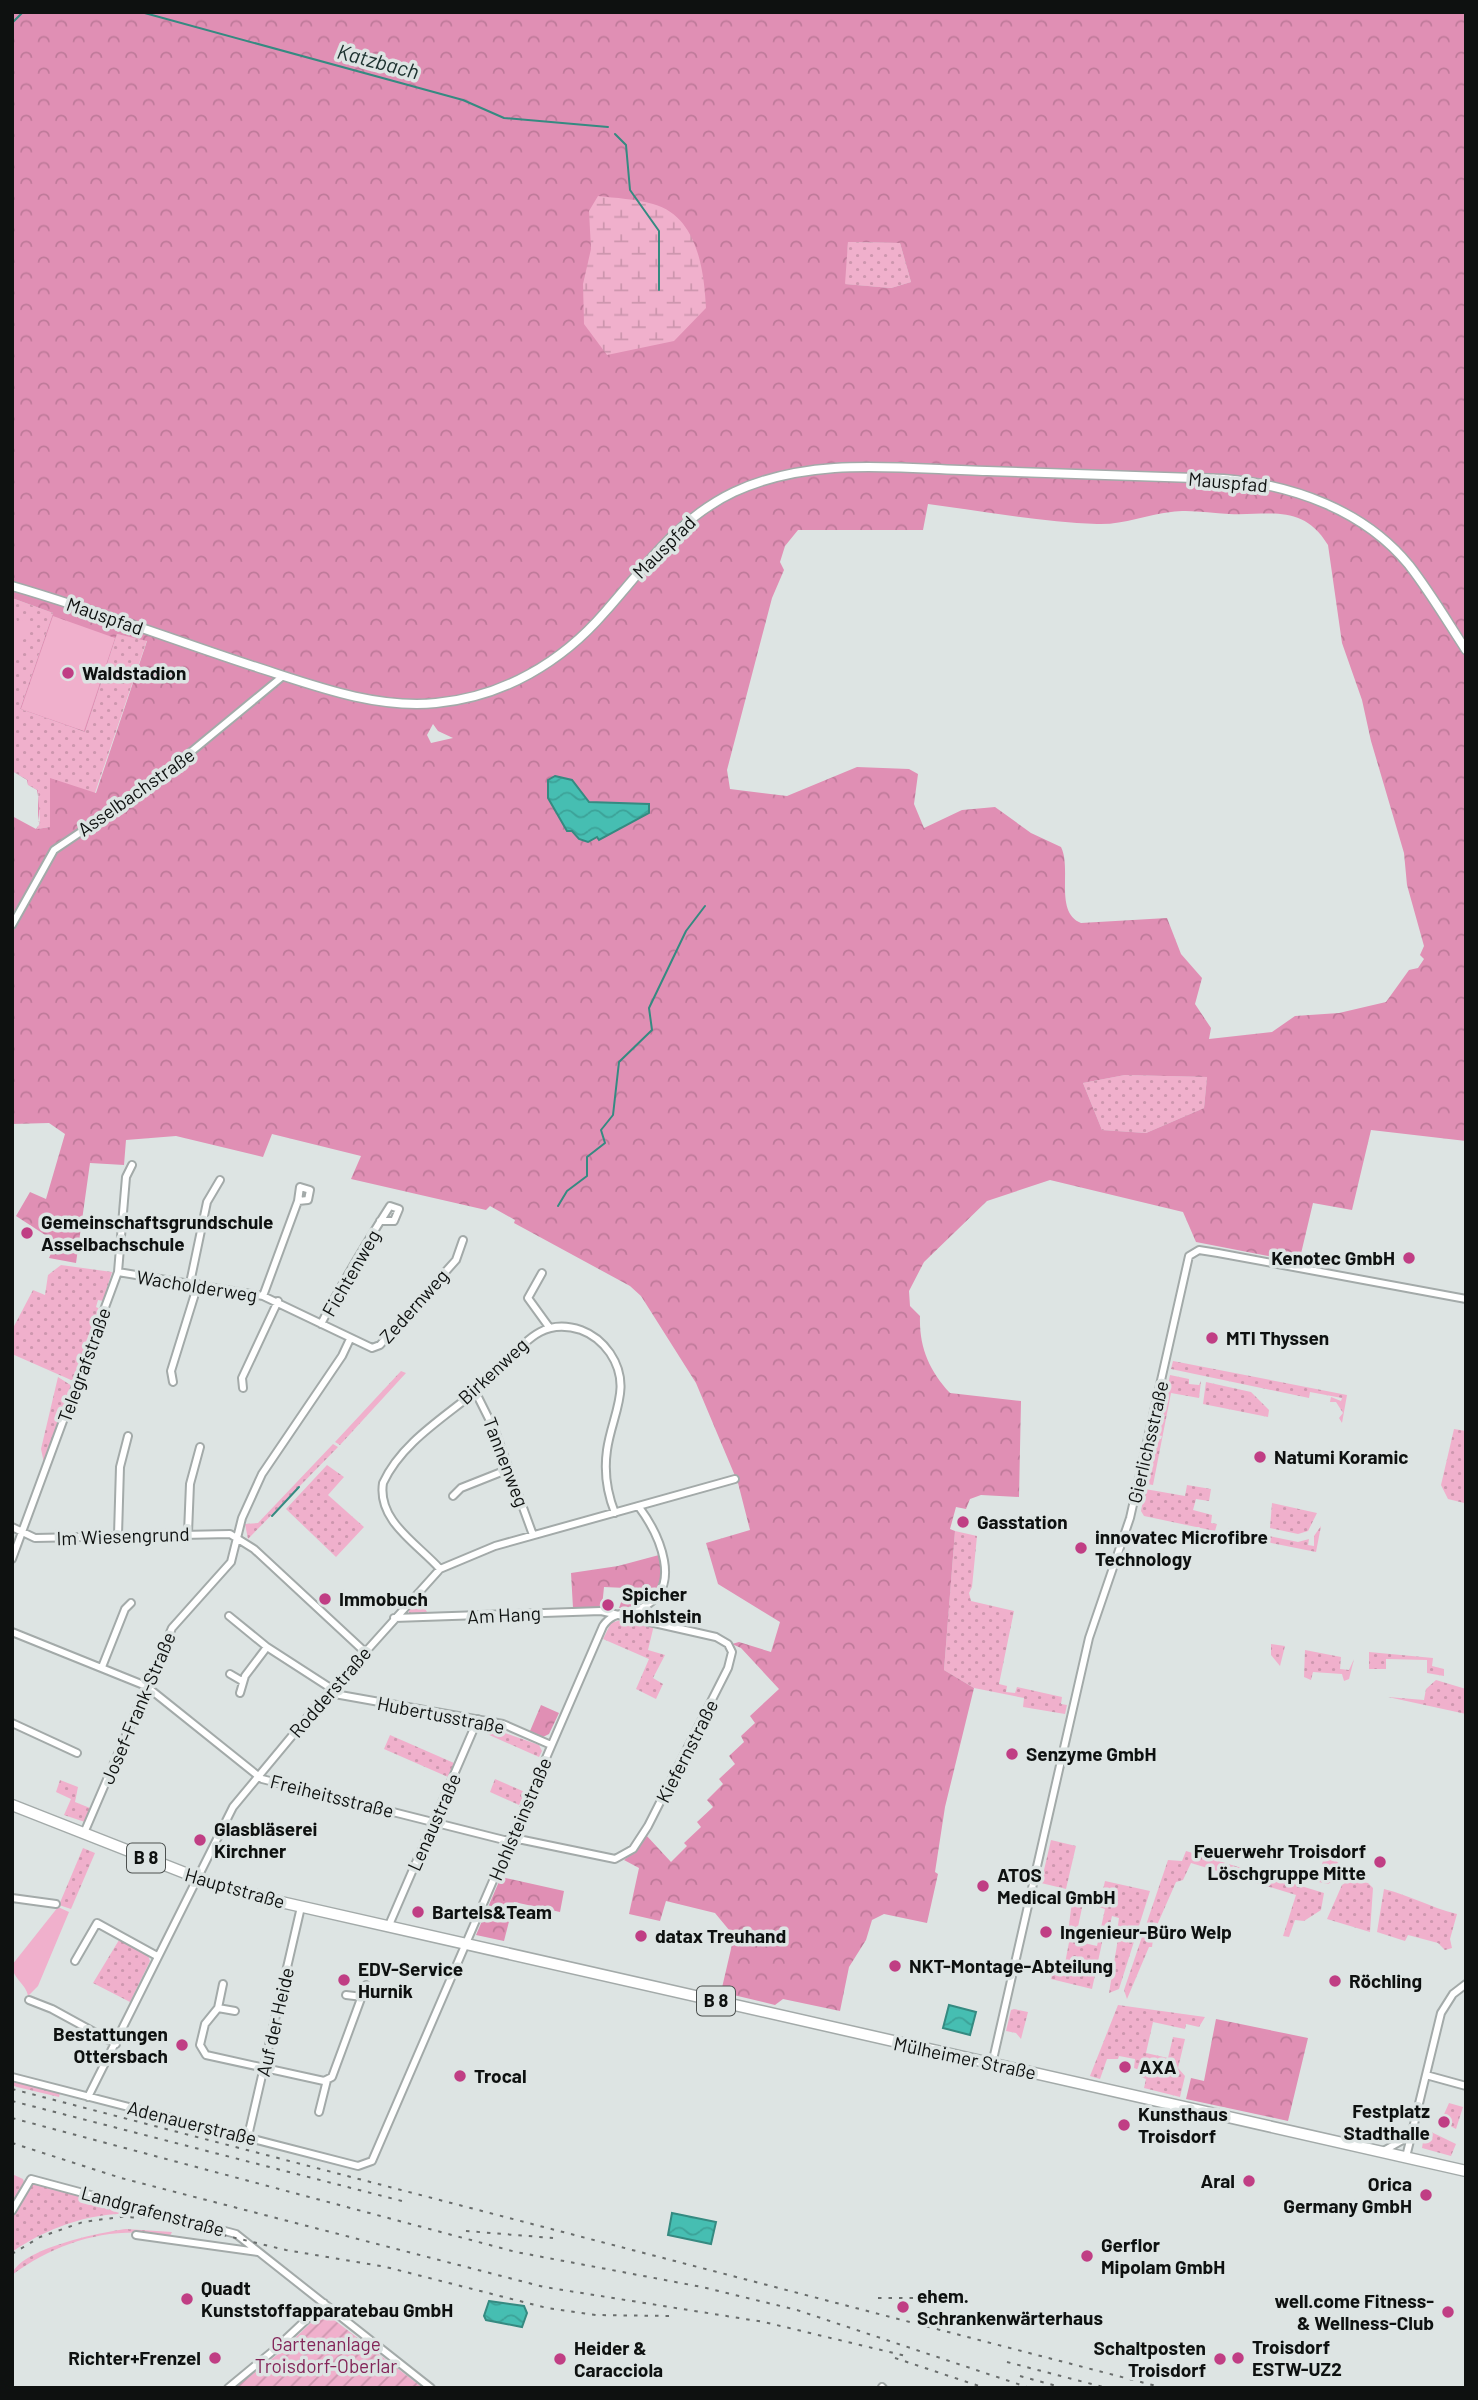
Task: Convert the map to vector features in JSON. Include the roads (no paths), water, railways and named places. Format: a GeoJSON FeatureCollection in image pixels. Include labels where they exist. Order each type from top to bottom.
{"type":"FeatureCollection","features":[{"type":"Feature","properties":{"kind":"main road","name":"Hauptstraße"},"geometry":{"type":"LineString","coordinates":[[12,1805],[196,1878],[301,1907],[465,1943]]}},
{"type":"Feature","properties":{"kind":"main road","name":"Mülheimer Straße"},"geometry":{"type":"LineString","coordinates":[[465,1943],[1466,2171]]}},
{"type":"Feature","properties":{"kind":"street","name":"Mauspfad"},"geometry":{"type":"LineString","coordinates":[[12,586],[283,676],[361,699],[400,704],[448,702],[495,690],[540,668],[577,642],[664,543],[701,511],[733,492],[768,479],[793,472],[845,467],[1224,480],[1284,488],[1347,515],[1387,544],[1412,570],[1466,650]]}},
{"type":"Feature","properties":{"kind":"street","name":"Asselbachstraße"},"geometry":{"type":"LineString","coordinates":[[12,925],[54,850],[152,784],[283,676]]}},
{"type":"Feature","properties":{"kind":"street","name":"Telegrafstraße"},"geometry":{"type":"LineString","coordinates":[[12,1559],[118,1272],[126,1177],[132,1165]]}},
{"type":"Feature","properties":{"kind":"street"},"geometry":{"type":"LineString","coordinates":[[173,1382],[171,1371],[194,1283],[204,1212],[211,1192],[220,1180]]}},
{"type":"Feature","properties":{"kind":"street"},"geometry":{"type":"LineString","coordinates":[[264,1296],[298,1201]]}},
{"type":"Feature","properties":{"kind":"street","name":"Fichtenweg"},"geometry":{"type":"LineString","coordinates":[[321,1324],[347,1274],[380,1221]]}},
{"type":"Feature","properties":{"kind":"street","name":"Zedernweg"},"geometry":{"type":"LineString","coordinates":[[350,1339],[370,1348],[380,1345],[456,1260],[463,1240]]}},
{"type":"Feature","properties":{"kind":"street","name":"Gierlichsstraße"},"geometry":{"type":"LineString","coordinates":[[992,2064],[1089,1639],[1130,1518],[1189,1256],[1199,1250],[1466,1299]]}},
{"type":"Feature","properties":{"kind":"street","name":"Wacholderweg"},"geometry":{"type":"LineString","coordinates":[[118,1272],[264,1296],[350,1339]]}},
{"type":"Feature","properties":{"kind":"street"},"geometry":{"type":"LineString","coordinates":[[542,1273],[528,1298],[549,1327]]}},
{"type":"Feature","properties":{"kind":"street"},"geometry":{"type":"LineString","coordinates":[[243,1388],[242,1378],[278,1301]]}},
{"type":"Feature","properties":{"kind":"street","name":"Birkenweg"},"geometry":{"type":"LineString","coordinates":[[440,1569],[394,1522],[384,1505],[383,1483],[416,1441],[475,1391],[530,1336],[549,1327],[585,1331],[606,1348],[618,1369],[622,1394],[607,1450],[606,1470],[615,1513]]}},
{"type":"Feature","properties":{"kind":"street","name":"Josef-Frank-Straße"},"geometry":{"type":"LineString","coordinates":[[84,1833],[175,1623],[231,1562],[247,1506],[262,1474],[342,1356],[350,1339]]}},
{"type":"Feature","properties":{"kind":"street","name":"Tannenweg"},"geometry":{"type":"LineString","coordinates":[[475,1391],[509,1469],[533,1535]]}},
{"type":"Feature","properties":{"kind":"street"},"geometry":{"type":"LineString","coordinates":[[118,1535],[120,1467],[128,1436]]}},
{"type":"Feature","properties":{"kind":"street"},"geometry":{"type":"LineString","coordinates":[[188,1533],[191,1474],[200,1447]]}},
{"type":"Feature","properties":{"kind":"street"},"geometry":{"type":"LineString","coordinates":[[453,1496],[461,1488],[509,1469]]}},
{"type":"Feature","properties":{"kind":"street","name":"Rodderstraße"},"geometry":{"type":"LineString","coordinates":[[88,2096],[224,1821],[257,1775],[440,1569],[495,1546],[735,1479]]}},
{"type":"Feature","properties":{"kind":"street"},"geometry":{"type":"LineString","coordinates":[[613,1615],[635,1611],[650,1604],[657,1598],[665,1581],[662,1553],[639,1507]]}},
{"type":"Feature","properties":{"kind":"street","name":"Im Wiesengrund"},"geometry":{"type":"LineString","coordinates":[[12,1527],[35,1538],[188,1533],[224,1533],[236,1538]]}},
{"type":"Feature","properties":{"kind":"street"},"geometry":{"type":"LineString","coordinates":[[236,1538],[254,1549],[365,1652]]}},
{"type":"Feature","properties":{"kind":"street"},"geometry":{"type":"LineString","coordinates":[[102,1667],[125,1609],[131,1603]]}},
{"type":"Feature","properties":{"kind":"street","name":"Am Hang"},"geometry":{"type":"LineString","coordinates":[[394,1618],[601,1611],[613,1615]]}},
{"type":"Feature","properties":{"kind":"street","name":"Hohlsteinstraße"},"geometry":{"type":"LineString","coordinates":[[372,2161],[603,1626],[613,1615]]}},
{"type":"Feature","properties":{"kind":"street","name":"Kiefernstraße"},"geometry":{"type":"LineString","coordinates":[[512,1840],[611,1858],[628,1853],[667,1793],[728,1668],[732,1649],[716,1637],[613,1615]]}},
{"type":"Feature","properties":{"kind":"street"},"geometry":{"type":"LineString","coordinates":[[229,1616],[267,1647],[330,1691]]}},
{"type":"Feature","properties":{"kind":"street","name":"Freiheitsstraße"},"geometry":{"type":"LineString","coordinates":[[12,1632],[146,1686],[257,1775],[512,1840]]}},
{"type":"Feature","properties":{"kind":"street"},"geometry":{"type":"LineString","coordinates":[[240,1693],[242,1681],[267,1647]]}},
{"type":"Feature","properties":{"kind":"street"},"geometry":{"type":"LineString","coordinates":[[230,1674],[242,1681]]}},
{"type":"Feature","properties":{"kind":"street","name":"Hubertusstraße"},"geometry":{"type":"LineString","coordinates":[[330,1691],[503,1724],[551,1745]]}},
{"type":"Feature","properties":{"kind":"street","name":"Lenaustraße"},"geometry":{"type":"LineString","coordinates":[[389,1925],[478,1719]]}},
{"type":"Feature","properties":{"kind":"street"},"geometry":{"type":"LineString","coordinates":[[12,1723],[77,1753]]}},
{"type":"Feature","properties":{"kind":"street"},"geometry":{"type":"LineString","coordinates":[[12,1898],[56,1905]]}},
{"type":"Feature","properties":{"kind":"street","name":"Auf der Heide"},"geometry":{"type":"LineString","coordinates":[[248,2137],[301,1907]]}},
{"type":"Feature","properties":{"kind":"street"},"geometry":{"type":"LineString","coordinates":[[75,1961],[97,1923],[157,1956]]}},
{"type":"Feature","properties":{"kind":"street"},"geometry":{"type":"LineString","coordinates":[[223,1984],[218,2008],[205,2024],[202,2050],[210,2057],[327,2080],[332,2077],[366,1986]]}},
{"type":"Feature","properties":{"kind":"street"},"geometry":{"type":"LineString","coordinates":[[1406,2157],[1441,2013],[1453,1994],[1466,1984]]}},
{"type":"Feature","properties":{"kind":"street"},"geometry":{"type":"LineString","coordinates":[[346,1995],[363,1997]]}},
{"type":"Feature","properties":{"kind":"street"},"geometry":{"type":"LineString","coordinates":[[29,2000],[52,2009],[116,2043]]}},
{"type":"Feature","properties":{"kind":"street"},"geometry":{"type":"LineString","coordinates":[[218,2008],[235,2011]]}},
{"type":"Feature","properties":{"kind":"street"},"geometry":{"type":"LineString","coordinates":[[1426,2075],[1466,2086]]}},
{"type":"Feature","properties":{"kind":"street","name":"Adenauerstraße"},"geometry":{"type":"LineString","coordinates":[[12,2077],[358,2166],[372,2161]]}},
{"type":"Feature","properties":{"kind":"street"},"geometry":{"type":"LineString","coordinates":[[319,2112],[327,2080]]}},
{"type":"Feature","properties":{"kind":"street"},"geometry":{"type":"LineString","coordinates":[[1378,2151],[1390,2149],[1410,2136]]}},
{"type":"Feature","properties":{"kind":"street","name":"Landgrafenstraße"},"geometry":{"type":"LineString","coordinates":[[12,2211],[31,2179],[236,2234],[431,2388]]}},
{"type":"Feature","properties":{"kind":"street"},"geometry":{"type":"LineString","coordinates":[[136,2235],[260,2252]]}},
{"type":"Feature","properties":{"kind":"street"},"geometry":{"type":"LineString","coordinates":[[228,2388],[273,2351],[324,2303]]}},
{"type":"Feature","properties":{"kind":"water"},"geometry":{"type":"Polygon","coordinates":[[[555,776],[572,780],[589,802],[649,804],[649,813],[599,840],[597,837],[588,842],[579,839],[572,831],[567,831],[548,798],[548,780],[555,776]]]}},
{"type":"Feature","properties":{"kind":"water"},"geometry":{"type":"Polygon","coordinates":[[[949,2005],[976,2012],[970,2035],[943,2028],[949,2005]]]}},
{"type":"Feature","properties":{"kind":"water"},"geometry":{"type":"Polygon","coordinates":[[[672,2213],[716,2222],[711,2244],[668,2235],[672,2213]]]}},
{"type":"Feature","properties":{"kind":"water"},"geometry":{"type":"Polygon","coordinates":[[[489,2301],[524,2306],[527,2313],[522,2327],[486,2320],[484,2316],[489,2301]]]}},
{"type":"Feature","properties":{"kind":"waterway","name":"Katzbach"},"geometry":{"type":"LineString","coordinates":[[12,23],[23,12]]}},
{"type":"Feature","properties":{"kind":"waterway","name":"Katzbach"},"geometry":{"type":"LineString","coordinates":[[141,12],[463,100],[504,118],[608,127]]}},
{"type":"Feature","properties":{"kind":"waterway","name":"Katzbach"},"geometry":{"type":"LineString","coordinates":[[615,134],[626,145],[630,190],[659,231],[659,290]]}},
{"type":"Feature","properties":{"kind":"waterway"},"geometry":{"type":"LineString","coordinates":[[558,1206],[567,1191],[587,1176],[587,1157],[605,1143],[601,1130],[613,1115],[619,1062],[652,1030],[649,1008],[686,931],[705,906]]}},
{"type":"Feature","properties":{"kind":"waterway"},"geometry":{"type":"LineString","coordinates":[[272,1516],[299,1487]]}},
{"type":"Feature","properties":{"kind":"railway"},"geometry":{"type":"LineString","coordinates":[[12,2089],[1164,2388]]}},
{"type":"Feature","properties":{"kind":"railway"},"geometry":{"type":"LineString","coordinates":[[12,2101],[402,2201]]}},
{"type":"Feature","properties":{"kind":"railway"},"geometry":{"type":"LineString","coordinates":[[12,2118],[516,2252],[702,2287],[797,2310],[1030,2388]]}},
{"type":"Feature","properties":{"kind":"railway"},"geometry":{"type":"LineString","coordinates":[[12,2143],[121,2178],[544,2287],[764,2322],[906,2356]]}},
{"type":"Feature","properties":{"kind":"railway"},"geometry":{"type":"LineString","coordinates":[[12,2254],[40,2237],[83,2222],[120,2217],[152,2218],[286,2250],[386,2267],[547,2308],[596,2315],[669,2316]]}},
{"type":"Feature","properties":{"kind":"railway"},"geometry":{"type":"LineString","coordinates":[[466,2231],[553,2238]]}},
{"type":"Feature","properties":{"kind":"railway"},"geometry":{"type":"LineString","coordinates":[[878,2298],[924,2298]]}},
{"type":"Feature","properties":{"kind":"railway"},"geometry":{"type":"LineString","coordinates":[[895,2358],[985,2388]]}},
{"type":"Feature","properties":{"kind":"railway"},"geometry":{"type":"LineString","coordinates":[[1007,2362],[1107,2388]]}},
{"type":"Feature","properties":{"kind":"railway"},"geometry":{"type":"LineString","coordinates":[[1020,2376],[1064,2388]]}},
{"type":"Feature","properties":{"kind":"place","name":"Waldstadion"},"geometry":{"type":"Point","coordinates":[68,673]}},
{"type":"Feature","properties":{"kind":"place","name":"Gemeinschaftsgrundschule Asselbachschule"},"geometry":{"type":"Point","coordinates":[27,1233]}},
{"type":"Feature","properties":{"kind":"place","name":"Kenotec GmbH"},"geometry":{"type":"Point","coordinates":[1409,1258]}},
{"type":"Feature","properties":{"kind":"place","name":"MTI Thyssen"},"geometry":{"type":"Point","coordinates":[1212,1338]}},
{"type":"Feature","properties":{"kind":"place","name":"Natumi Koramic"},"geometry":{"type":"Point","coordinates":[1260,1457]}},
{"type":"Feature","properties":{"kind":"place","name":"Gasstation"},"geometry":{"type":"Point","coordinates":[963,1522]}},
{"type":"Feature","properties":{"kind":"place","name":"innovatec Microfibre Technology"},"geometry":{"type":"Point","coordinates":[1081,1548]}},
{"type":"Feature","properties":{"kind":"place","name":"Immobuch"},"geometry":{"type":"Point","coordinates":[325,1599]}},
{"type":"Feature","properties":{"kind":"place","name":"Spicher Hohlstein"},"geometry":{"type":"Point","coordinates":[608,1605]}},
{"type":"Feature","properties":{"kind":"place","name":"Senzyme GmbH"},"geometry":{"type":"Point","coordinates":[1012,1754]}},
{"type":"Feature","properties":{"kind":"place","name":"Glasbläserei Kirchner"},"geometry":{"type":"Point","coordinates":[200,1840]}},
{"type":"Feature","properties":{"kind":"place","name":"Feuerwehr Troisdorf Löschgruppe Mitte"},"geometry":{"type":"Point","coordinates":[1380,1862]}},
{"type":"Feature","properties":{"kind":"place","name":"ATOS Medical GmbH"},"geometry":{"type":"Point","coordinates":[983,1886]}},
{"type":"Feature","properties":{"kind":"place","name":"Bartels&Team"},"geometry":{"type":"Point","coordinates":[418,1912]}},
{"type":"Feature","properties":{"kind":"place","name":"Ingenieur-Büro Welp"},"geometry":{"type":"Point","coordinates":[1046,1932]}},
{"type":"Feature","properties":{"kind":"place","name":"datax Treuhand"},"geometry":{"type":"Point","coordinates":[641,1936]}},
{"type":"Feature","properties":{"kind":"place","name":"NKT-Montage-Abteilung"},"geometry":{"type":"Point","coordinates":[895,1966]}},
{"type":"Feature","properties":{"kind":"place","name":"EDV-Service Hurnik"},"geometry":{"type":"Point","coordinates":[344,1980]}},
{"type":"Feature","properties":{"kind":"place","name":"Röchling"},"geometry":{"type":"Point","coordinates":[1335,1981]}},
{"type":"Feature","properties":{"kind":"place","name":"Bestattungen Ottersbach"},"geometry":{"type":"Point","coordinates":[182,2045]}},
{"type":"Feature","properties":{"kind":"place","name":"AXA"},"geometry":{"type":"Point","coordinates":[1125,2067]}},
{"type":"Feature","properties":{"kind":"place","name":"Trocal"},"geometry":{"type":"Point","coordinates":[460,2076]}},
{"type":"Feature","properties":{"kind":"place","name":"Festplatz Stadthalle"},"geometry":{"type":"Point","coordinates":[1444,2122]}},
{"type":"Feature","properties":{"kind":"place","name":"Kunsthaus Troisdorf"},"geometry":{"type":"Point","coordinates":[1124,2125]}},
{"type":"Feature","properties":{"kind":"place","name":"Aral"},"geometry":{"type":"Point","coordinates":[1249,2181]}},
{"type":"Feature","properties":{"kind":"place","name":"Orica Germany GmbH"},"geometry":{"type":"Point","coordinates":[1426,2195]}},
{"type":"Feature","properties":{"kind":"place","name":"Gerflor Mipolam GmbH"},"geometry":{"type":"Point","coordinates":[1087,2256]}},
{"type":"Feature","properties":{"kind":"place","name":"Quadt Kunststoffapparatebau GmbH"},"geometry":{"type":"Point","coordinates":[187,2299]}},
{"type":"Feature","properties":{"kind":"place","name":"ehem. Schrankenwärterhaus"},"geometry":{"type":"Point","coordinates":[903,2307]}},
{"type":"Feature","properties":{"kind":"place","name":"well.come Fitness- & Wellness-Club"},"geometry":{"type":"Point","coordinates":[1448,2312]}},
{"type":"Feature","properties":{"kind":"place","name":"Richter+Frenzel"},"geometry":{"type":"Point","coordinates":[215,2358]}},
{"type":"Feature","properties":{"kind":"place","name":"Troisdorf ESTW-UZ2"},"geometry":{"type":"Point","coordinates":[1238,2358]}},
{"type":"Feature","properties":{"kind":"place","name":"Heider & Caracciola"},"geometry":{"type":"Point","coordinates":[560,2359]}},
{"type":"Feature","properties":{"kind":"place","name":"Schaltposten Troisdorf"},"geometry":{"type":"Point","coordinates":[1220,2359]}},
{"type":"Feature","properties":{"kind":"park label","name":"Gartenanlage Troisdorf-Oberlar"},"geometry":{"type":"Point","coordinates":[326,2355]}}]}
